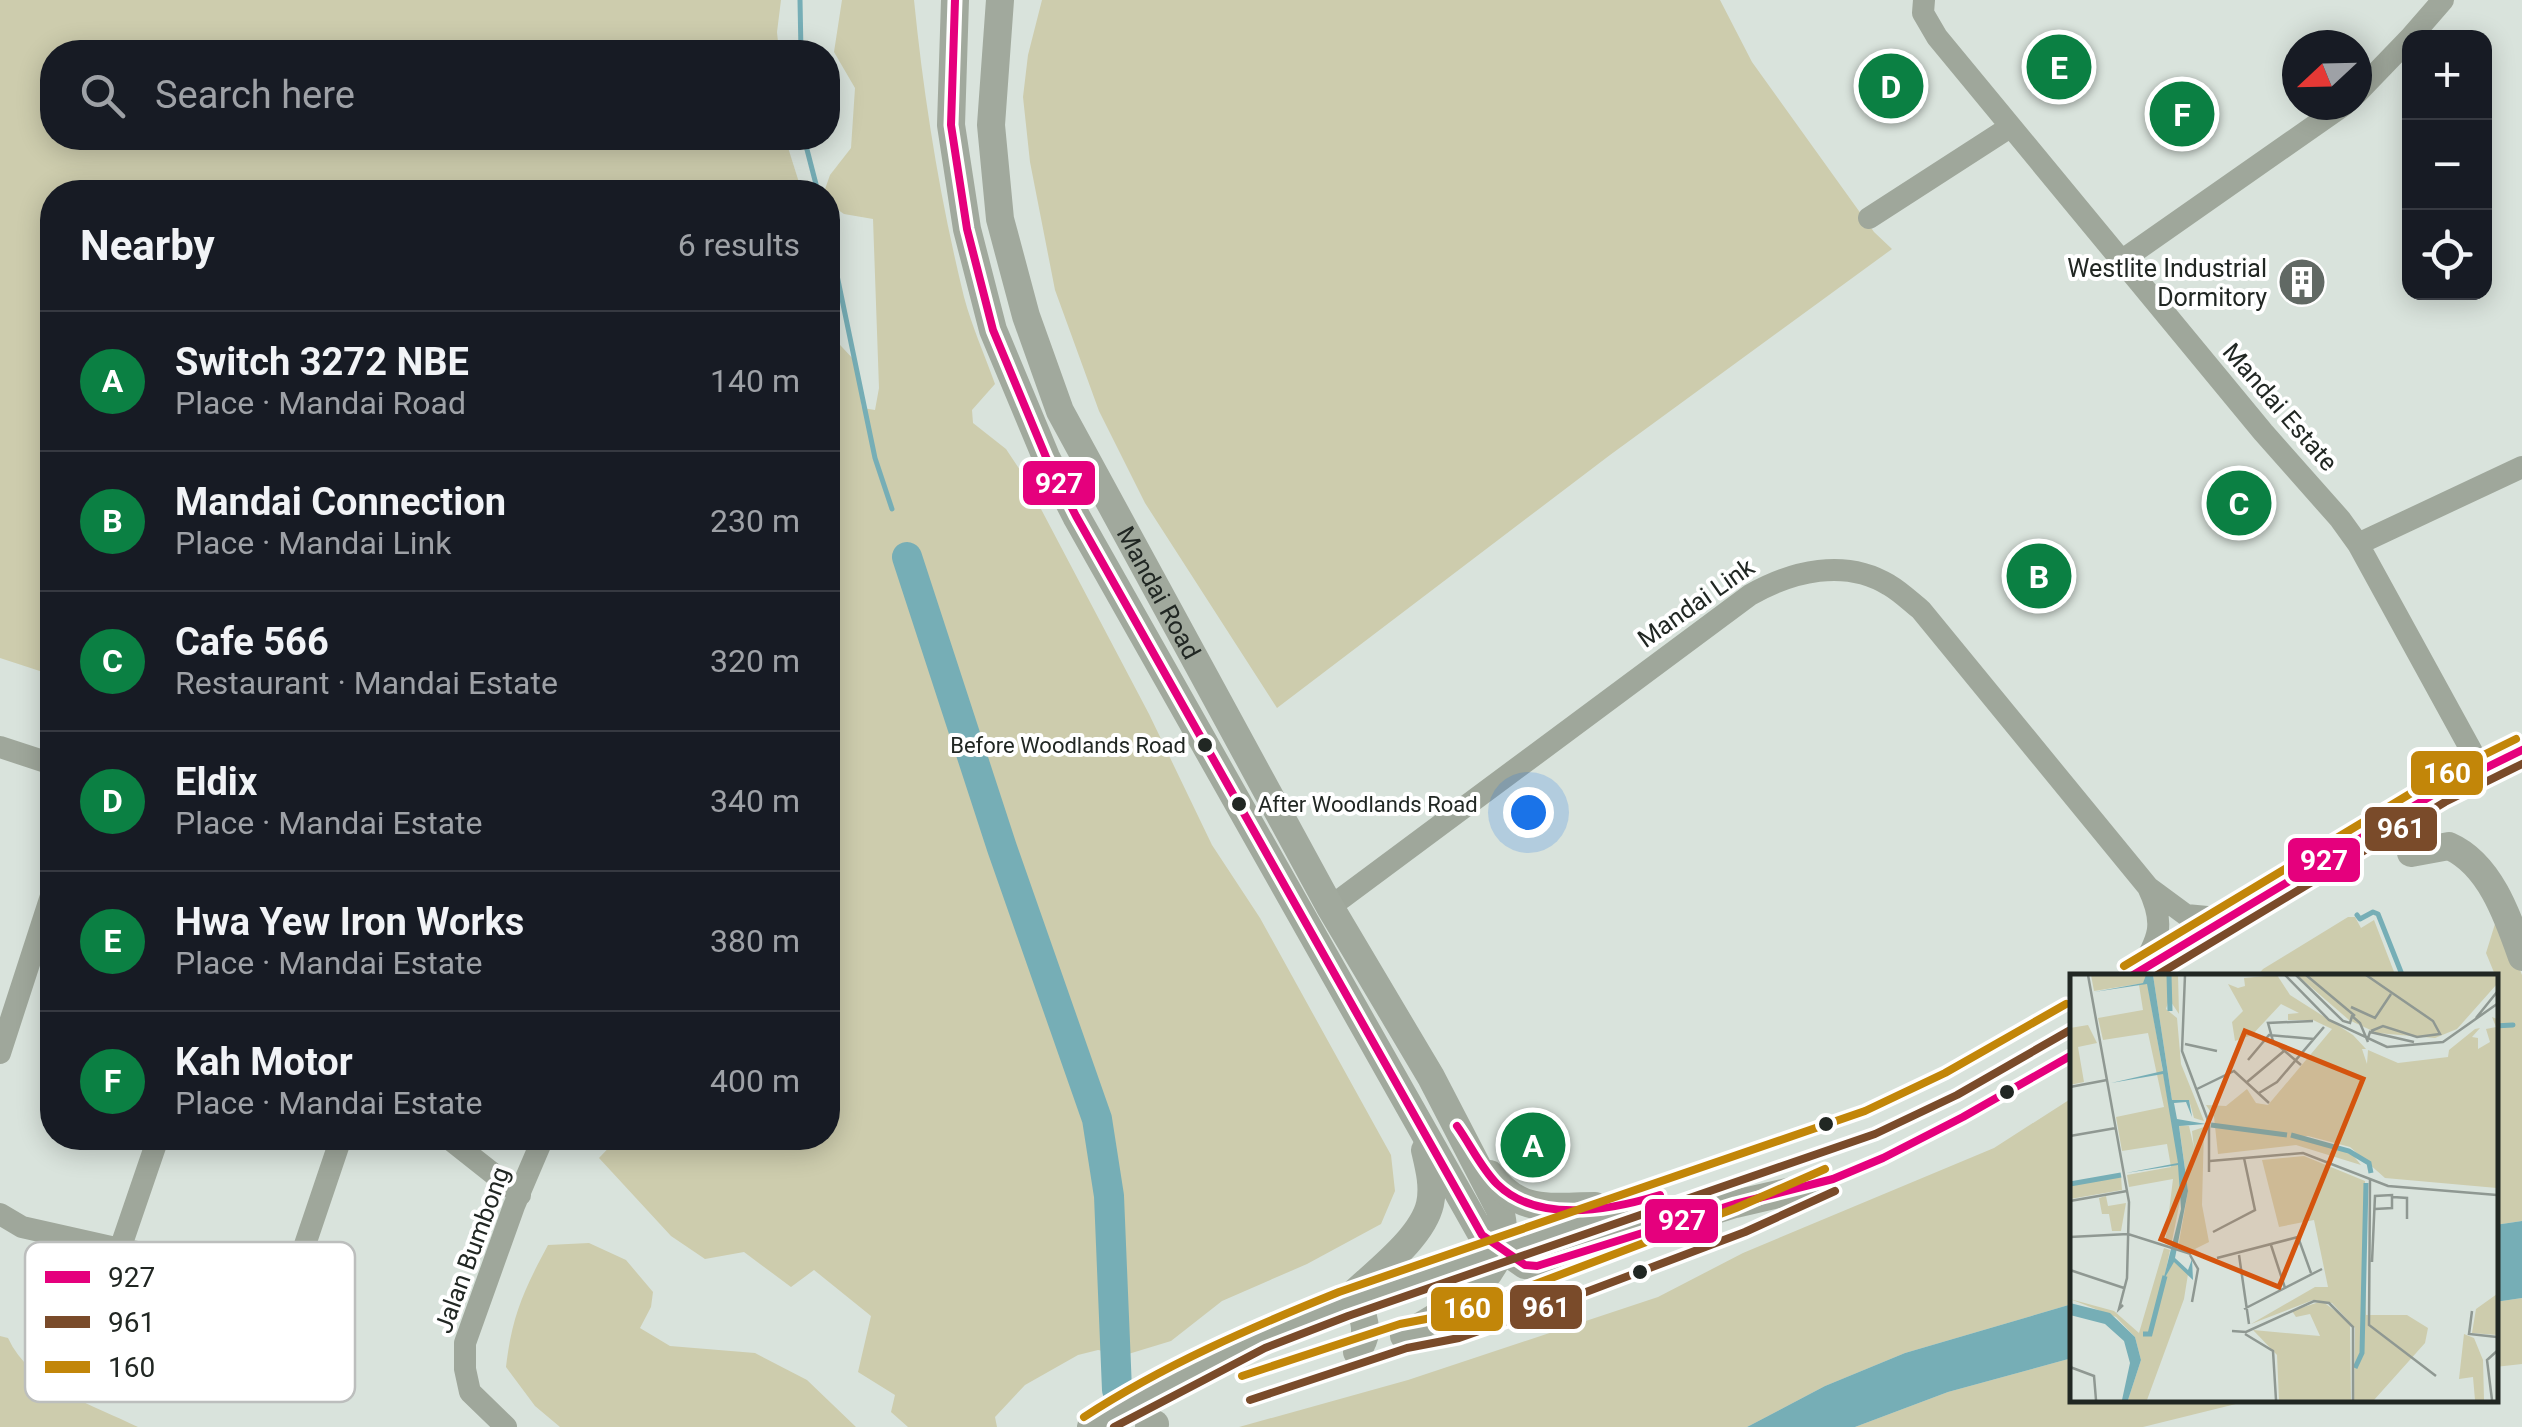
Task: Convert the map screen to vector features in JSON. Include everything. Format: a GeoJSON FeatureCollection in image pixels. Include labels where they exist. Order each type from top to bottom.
{"type":"FeatureCollection","features":[{"type":"Feature","properties":{"kind":"main road","name":"Mandai Road"},"geometry":{"type":"LineString","coordinates":[[955,0],[951,125],[967,229],[994,330],[1046,457],[1482,1235],[1500,1248]]}},
{"type":"Feature","properties":{"kind":"main road","name":"Mandai Road"},"geometry":{"type":"LineString","coordinates":[[1000,0],[991,126],[1000,219],[1026,316],[1060,412],[1330,907],[1466,1140]]}},
{"type":"Feature","properties":{"kind":"main road"},"geometry":{"type":"LineString","coordinates":[[1156,659],[1158,624],[1171,617]]}},
{"type":"Feature","properties":{"kind":"main road"},"geometry":{"type":"LineString","coordinates":[[2411,853],[2449,846],[2474,861],[2496,895],[2522,957]]}},
{"type":"Feature","properties":{"kind":"main road"},"geometry":{"type":"LineString","coordinates":[[1340,1305],[1404,1247],[1430,1208],[1430,1174],[1419,1125]]}},
{"type":"Feature","properties":{"kind":"main road"},"geometry":{"type":"LineString","coordinates":[[1466,1140],[1508,1195],[1526,1210],[1544,1218],[1583,1220]]}},
{"type":"Feature","properties":{"kind":"main road"},"geometry":{"type":"LineString","coordinates":[[1404,1336],[1469,1296],[1490,1273],[1500,1248],[1504,1225],[1500,1210],[1466,1140]]}},
{"type":"Feature","properties":{"kind":"main road"},"geometry":{"type":"LineString","coordinates":[[1500,1248],[1526,1265],[1548,1264],[1735,1204],[1809,1187]]}},
{"type":"Feature","properties":{"kind":"main road"},"geometry":{"type":"LineString","coordinates":[[1100,1421],[1260,1337],[1340,1305],[1624,1206],[1546,1208],[1508,1195]]}},
{"type":"Feature","properties":{"kind":"main road"},"geometry":{"type":"LineString","coordinates":[[1340,1305],[1361,1311],[1366,1340],[1356,1352]]}},
{"type":"Feature","properties":{"kind":"street","name":"Mandai Estate"},"geometry":{"type":"LineString","coordinates":[[1924,0],[1923,14],[1931,28],[2358,544],[2482,770]]}},
{"type":"Feature","properties":{"kind":"street"},"geometry":{"type":"LineString","coordinates":[[2417,30],[2444,0]]}},
{"type":"Feature","properties":{"kind":"street"},"geometry":{"type":"LineString","coordinates":[[2372,77],[2402,46]]}},
{"type":"Feature","properties":{"kind":"street"},"geometry":{"type":"LineString","coordinates":[[2121,261],[2323,120]]}},
{"type":"Feature","properties":{"kind":"street"},"geometry":{"type":"LineString","coordinates":[[1870,218],[2010,127]]}},
{"type":"Feature","properties":{"kind":"street"},"geometry":{"type":"LineString","coordinates":[[2358,544],[2522,467]]}},
{"type":"Feature","properties":{"kind":"street","name":"Mandai Link"},"geometry":{"type":"LineString","coordinates":[[1330,907],[1750,594],[1778,580],[1825,570],[1856,573],[1888,584],[1922,610],[2148,887],[2186,915],[2228,919]]}},
{"type":"Feature","properties":{"kind":"street"},"geometry":{"type":"LineString","coordinates":[[0,747],[40,760]]}},
{"type":"Feature","properties":{"kind":"street","name":"Mandai Link"},"geometry":{"type":"LineString","coordinates":[[2139,971],[2160,932],[2148,887]]}},
{"type":"Feature","properties":{"kind":"street"},"geometry":{"type":"LineString","coordinates":[[0,1054],[40,956]]}},
{"type":"Feature","properties":{"kind":"street"},"geometry":{"type":"LineString","coordinates":[[122,1242],[154,1150]]}},
{"type":"Feature","properties":{"kind":"street"},"geometry":{"type":"LineString","coordinates":[[306,1242],[336,1150]]}},
{"type":"Feature","properties":{"kind":"street"},"geometry":{"type":"LineString","coordinates":[[463,1150],[520,1195]]}},
{"type":"Feature","properties":{"kind":"street","name":"Jalan Bumbong"},"geometry":{"type":"LineString","coordinates":[[506,1427],[470,1392],[465,1343],[538,1150]]}},
{"type":"Feature","properties":{"kind":"street"},"geometry":{"type":"LineString","coordinates":[[0,1214],[22,1227],[89,1242]]}},
{"type":"Feature","properties":{"kind":"green space"},"geometry":{"type":"Polygon","coordinates":[[[0,0],[781,0],[778,40],[40,40],[40,150],[789,150],[798,180],[40,180],[40,671],[0,658],[0,0]]]}},
{"type":"Feature","properties":{"kind":"green space"},"geometry":{"type":"Polygon","coordinates":[[[842,0],[914,0],[947,223],[967,308],[995,384],[972,410],[973,423],[1006,449],[1022,473],[1149,714],[1212,845],[1260,918],[1391,1155],[1395,1191],[1381,1224],[1307,1264],[1222,1301],[1171,1341],[1125,1355],[1098,1350],[1078,1355],[1025,1385],[995,1417],[997,1427],[908,1427],[891,1412],[895,1395],[858,1372],[871,1316],[814,1270],[791,1287],[744,1252],[705,1259],[671,1236],[599,1158],[607,1150],[840,1150],[840,345],[855,361],[862,408],[875,410],[879,388],[873,219],[840,211],[840,180],[828,180],[851,148],[855,88],[840,62],[840,40],[836,40],[842,0]]]}},
{"type":"Feature","properties":{"kind":"green space"},"geometry":{"type":"Polygon","coordinates":[[[1042,0],[1720,0],[1752,62],[1874,232],[1892,249],[1610,455],[1277,708],[1145,503],[1099,411],[1055,290],[1030,162],[1023,97],[1028,55],[1042,0]]]}},
{"type":"Feature","properties":{"kind":"green space"},"geometry":{"type":"Polygon","coordinates":[[[2348,917],[2355,917],[2361,928],[2374,920],[2395,974],[2259,974],[2348,917]]]}},
{"type":"Feature","properties":{"kind":"green space"},"geometry":{"type":"Polygon","coordinates":[[[2502,923],[2522,975],[2522,1221],[2497,1225],[2500,987],[2486,953],[2495,924],[2502,923]]]}},
{"type":"Feature","properties":{"kind":"green space"},"geometry":{"type":"Polygon","coordinates":[[[2070,1099],[2070,1305],[1905,1353],[1825,1386],[1747,1427],[1239,1427],[1408,1380],[1658,1297],[1743,1253],[1994,1148],[2070,1099]]]}},
{"type":"Feature","properties":{"kind":"green space"},"geometry":{"type":"Polygon","coordinates":[[[589,1243],[626,1260],[653,1292],[651,1307],[640,1328],[670,1346],[755,1353],[807,1380],[856,1427],[560,1427],[535,1406],[506,1367],[520,1303],[548,1245],[589,1243]]]}},
{"type":"Feature","properties":{"kind":"green space"},"geometry":{"type":"Polygon","coordinates":[[[2522,1298],[2522,1364],[2497,1367],[2497,1302],[2522,1298]]]}},
{"type":"Feature","properties":{"kind":"green space"},"geometry":{"type":"Polygon","coordinates":[[[0,1336],[8,1338],[25,1363],[25,1402],[83,1402],[138,1427],[0,1427],[0,1336]]]}},
{"type":"Feature","properties":{"kind":"green space"},"geometry":{"type":"Polygon","coordinates":[[[2070,1359],[2070,1402],[2244,1402],[2143,1427],[1855,1427],[1948,1392],[2070,1359]]]}},
{"type":"Feature","properties":{"kind":"water"},"geometry":{"type":"Polygon","coordinates":[[[2522,1221],[2522,1298],[2497,1302],[2497,1225],[2522,1221]]]}},
{"type":"Feature","properties":{"kind":"water"},"geometry":{"type":"Polygon","coordinates":[[[2070,1305],[2070,1359],[1948,1392],[1855,1427],[1747,1427],[1825,1386],[1905,1353],[2070,1305]]]}},
{"type":"Feature","properties":{"kind":"waterway"},"geometry":{"type":"LineString","coordinates":[[800,0],[801,40]]}},
{"type":"Feature","properties":{"kind":"waterway"},"geometry":{"type":"LineString","coordinates":[[807,150],[815,180]]}},
{"type":"Feature","properties":{"kind":"waterway"},"geometry":{"type":"LineString","coordinates":[[840,290],[875,458],[892,509]]}},
{"type":"Feature","properties":{"kind":"waterway"},"geometry":{"type":"LineString","coordinates":[[907,557],[1002,848],[1097,1119],[1109,1196],[1117,1390]]}},
{"type":"Feature","properties":{"kind":"waterway"},"geometry":{"type":"LineString","coordinates":[[2357,915],[2360,919],[2373,912],[2378,914],[2402,974]]}},
{"type":"Feature","properties":{"kind":"waterway"},"geometry":{"type":"LineString","coordinates":[[2497,1026],[2513,1025]]}},
{"type":"Feature","properties":{"kind":"transit line","name":"927"},"geometry":{"type":"LineString","coordinates":[[955,0],[951,125],[967,229],[993,330],[1046,457],[1482,1235],[1525,1265],[1537,1266],[1735,1204],[1833,1179],[1963,1117],[2070,1056]]}},
{"type":"Feature","properties":{"kind":"transit line","name":"160"},"geometry":{"type":"LineString","coordinates":[[2124,966],[2433,780],[2516,739]]}},
{"type":"Feature","properties":{"kind":"transit line","name":"927"},"geometry":{"type":"LineString","coordinates":[[2135,974],[2439,791],[2522,750]]}},
{"type":"Feature","properties":{"kind":"transit line","name":"961"},"geometry":{"type":"LineString","coordinates":[[2159,974],[2445,802],[2522,764]]}},
{"type":"Feature","properties":{"kind":"transit line","name":"160"},"geometry":{"type":"LineString","coordinates":[[1084,1417],[1209,1348],[1339,1292],[1865,1111],[1945,1073],[2066,1004]]}},
{"type":"Feature","properties":{"kind":"transit line","name":"961"},"geometry":{"type":"LineString","coordinates":[[1114,1427],[1265,1348],[1348,1316],[1875,1134],[1957,1095],[2070,1030]]}},
{"type":"Feature","properties":{"kind":"transit line","name":"927"},"geometry":{"type":"LineString","coordinates":[[1457,1126],[1497,1184],[1533,1205],[1598,1209],[1660,1195]]}},
{"type":"Feature","properties":{"kind":"transit line","name":"160"},"geometry":{"type":"LineString","coordinates":[[1242,1376],[1400,1324],[1452,1314],[1736,1208],[1825,1169]]}},
{"type":"Feature","properties":{"kind":"transit line","name":"961"},"geometry":{"type":"LineString","coordinates":[[1250,1400],[1407,1348],[1459,1338],[1533,1312],[1745,1232],[1835,1191]]}},
{"type":"Feature","properties":{"kind":"place","name":"Hwa Yew Iron Works"},"geometry":{"type":"Point","coordinates":[2059,67]}},
{"type":"Feature","properties":{"kind":"place","name":"Eldix"},"geometry":{"type":"Point","coordinates":[1891,86]}},
{"type":"Feature","properties":{"kind":"place","name":"Kah Motor"},"geometry":{"type":"Point","coordinates":[2182,114]}},
{"type":"Feature","properties":{"kind":"place","name":"Westlite Industrial Dormitory"},"geometry":{"type":"Point","coordinates":[2302,282]}},
{"type":"Feature","properties":{"kind":"place","name":"Cafe 566"},"geometry":{"type":"Point","coordinates":[2239,503]}},
{"type":"Feature","properties":{"kind":"place","name":"Mandai Connection"},"geometry":{"type":"Point","coordinates":[2039,576]}},
{"type":"Feature","properties":{"kind":"place","name":"Before Woodlands Road"},"geometry":{"type":"Point","coordinates":[1205,745]}},
{"type":"Feature","properties":{"kind":"place","name":"After Woodlands Road"},"geometry":{"type":"Point","coordinates":[1239,804]}},
{"type":"Feature","properties":{"kind":"place","name":"Switch 3272 NBE"},"geometry":{"type":"Point","coordinates":[1533,1145]}}]}
